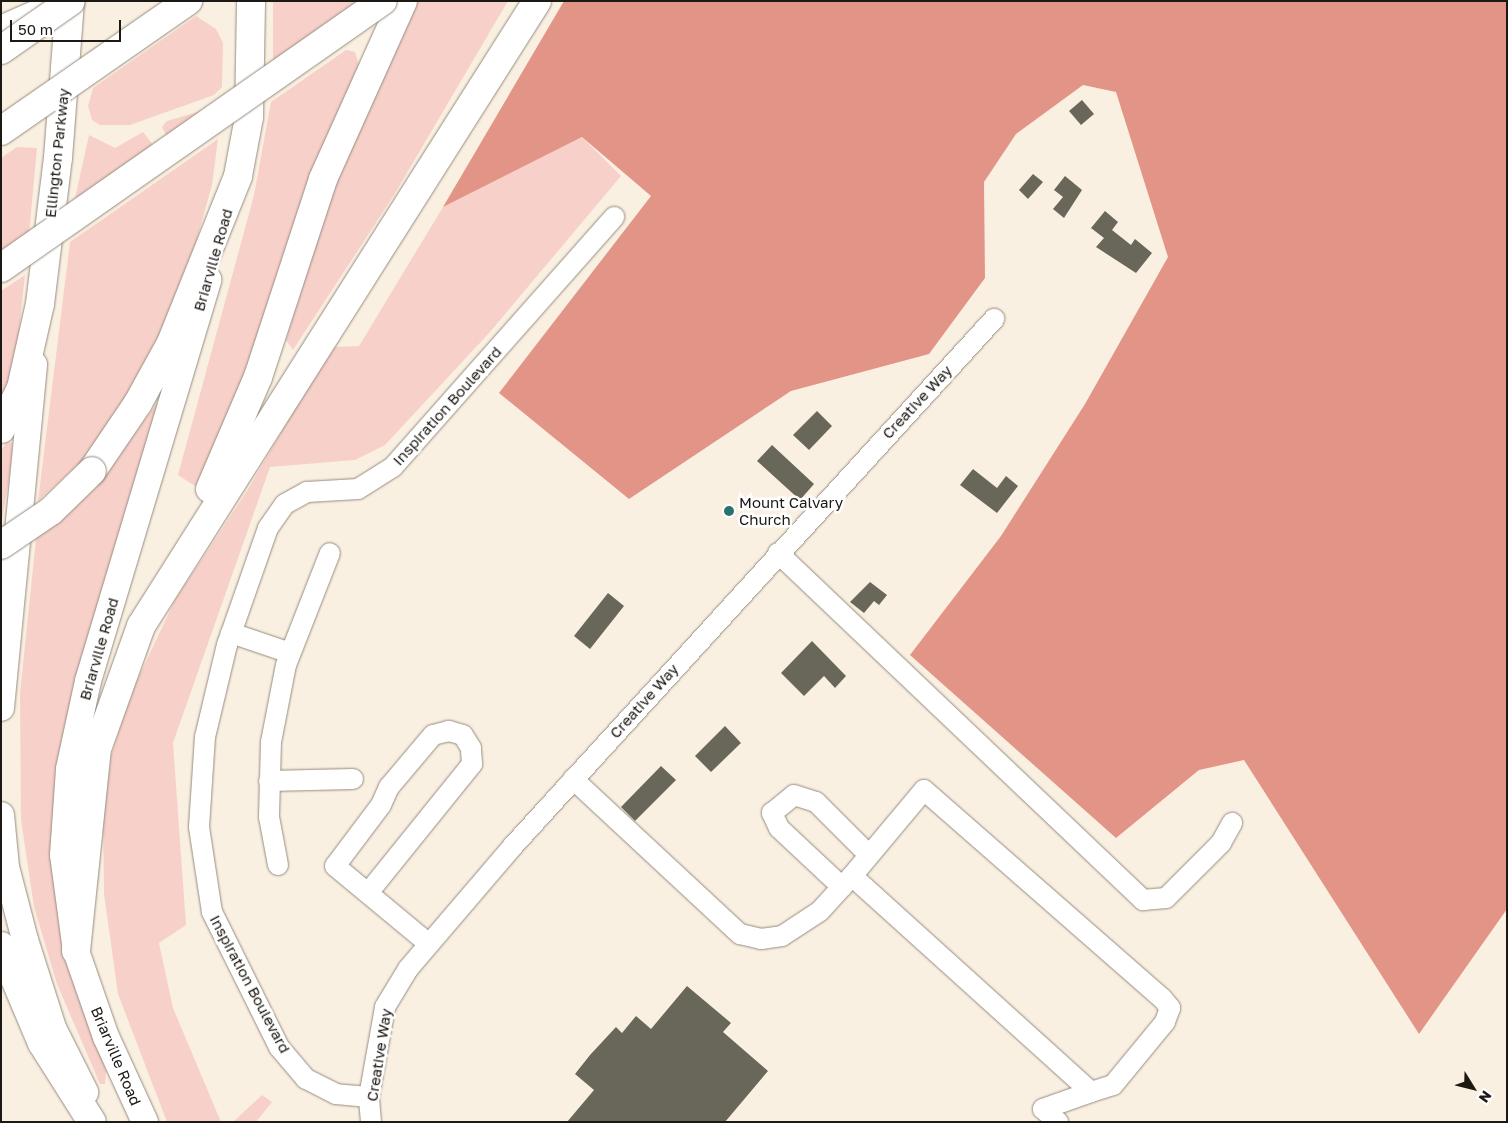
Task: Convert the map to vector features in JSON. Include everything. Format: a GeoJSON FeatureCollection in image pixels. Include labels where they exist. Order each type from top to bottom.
{"type":"FeatureCollection","features":[{"type":"Feature","properties":{"kind":"highway"},"geometry":{"type":"LineString","coordinates":[[4,36],[69,1]]}},
{"type":"Feature","properties":{"kind":"highway","name":"Ellington Parkway"},"geometry":{"type":"LineString","coordinates":[[1,429],[21,388],[40,304],[58,158],[69,1]]}},
{"type":"Feature","properties":{"kind":"highway"},"geometry":{"type":"LineString","coordinates":[[1,131],[188,1]]}},
{"type":"Feature","properties":{"kind":"highway"},"geometry":{"type":"LineString","coordinates":[[1,545],[51,510],[92,471],[138,404],[171,343],[238,176],[249,117],[251,1]]}},
{"type":"Feature","properties":{"kind":"highway"},"geometry":{"type":"LineString","coordinates":[[1,268],[383,1]]}},
{"type":"Feature","properties":{"kind":"highway"},"geometry":{"type":"LineString","coordinates":[[183,557],[258,377],[323,179],[403,1]]}},
{"type":"Feature","properties":{"kind":"highway"},"geometry":{"type":"LineString","coordinates":[[76,951],[96,749],[141,626],[537,1]]}},
{"type":"Feature","properties":{"kind":"highway"},"geometry":{"type":"LineString","coordinates":[[1,946],[42,1043],[92,1122]]}},
{"type":"Feature","properties":{"kind":"main road","name":"Briarville Road"},"geometry":{"type":"LineString","coordinates":[[145,1122],[106,1037],[76,951],[63,855],[69,768],[88,681],[238,176]]}},
{"type":"Feature","properties":{"kind":"main road"},"geometry":{"type":"LineString","coordinates":[[1,708],[40,304]]}},
{"type":"Feature","properties":{"kind":"main road"},"geometry":{"type":"LineString","coordinates":[[1,815],[6,867],[53,1028],[103,1122]]}},
{"type":"Feature","properties":{"kind":"street","name":"Inspiration Boulevard"},"geometry":{"type":"LineString","coordinates":[[369,1097],[336,1094],[306,1079],[279,1046],[212,912],[199,827],[204,737],[229,639],[268,528],[285,504],[307,492],[358,489],[393,467],[614,217]]}},
{"type":"Feature","properties":{"kind":"street","name":"Creative Way"},"geometry":{"type":"LineString","coordinates":[[371,1122],[369,1097],[385,1007],[429,944],[573,779],[994,319]]}},
{"type":"Feature","properties":{"kind":"street"},"geometry":{"type":"LineString","coordinates":[[278,865],[269,817],[271,742],[288,659],[330,553]]}},
{"type":"Feature","properties":{"kind":"street"},"geometry":{"type":"LineString","coordinates":[[778,553],[1143,900],[1166,898],[1221,843],[1232,823]]}},
{"type":"Feature","properties":{"kind":"street"},"geometry":{"type":"LineString","coordinates":[[229,639],[288,659]]}},
{"type":"Feature","properties":{"kind":"street"},"geometry":{"type":"LineString","coordinates":[[368,893],[472,764],[471,748],[463,735],[449,731],[433,735],[389,786],[381,805],[335,866],[429,944]]}},
{"type":"Feature","properties":{"kind":"street"},"geometry":{"type":"LineString","coordinates":[[270,781],[353,779]]}},
{"type":"Feature","properties":{"kind":"street"},"geometry":{"type":"LineString","coordinates":[[573,779],[740,934],[761,939],[782,936],[820,911],[924,790],[1162,998],[1170,1008],[1165,1022],[1113,1084],[1044,1109],[1058,1122]]}},
{"type":"Feature","properties":{"kind":"street"},"geometry":{"type":"LineString","coordinates":[[870,855],[816,802],[794,795],[772,813],[779,828],[847,881],[1090,1092]]}},
{"type":"Feature","properties":{"kind":"shaded area"},"geometry":{"type":"Polygon","coordinates":[[[273,1],[363,1],[273,64],[273,1]]]}},
{"type":"Feature","properties":{"kind":"shaded area"},"geometry":{"type":"Polygon","coordinates":[[[414,1],[508,1],[394,195],[293,350],[286,340],[329,199],[414,1]]]}},
{"type":"Feature","properties":{"kind":"shaded area"},"geometry":{"type":"Polygon","coordinates":[[[564,1],[1507,1],[1507,909],[1419,1034],[1244,760],[1199,770],[1116,838],[910,655],[1001,536],[1085,404],[1168,257],[1116,92],[1083,85],[1016,134],[984,182],[985,278],[929,354],[791,391],[629,499],[499,393],[651,196],[582,137],[443,207],[564,1]]]}},
{"type":"Feature","properties":{"kind":"shaded area"},"geometry":{"type":"Polygon","coordinates":[[[196,16],[216,29],[223,43],[222,87],[214,95],[130,125],[100,125],[92,120],[88,106],[93,88],[196,16]]]}},
{"type":"Feature","properties":{"kind":"shaded area"},"geometry":{"type":"Polygon","coordinates":[[[346,50],[355,52],[359,65],[252,370],[198,488],[178,475],[254,195],[271,102],[346,50]]]}},
{"type":"Feature","properties":{"kind":"shaded area"},"geometry":{"type":"Polygon","coordinates":[[[208,109],[167,137],[162,127],[167,121],[208,109]]]}},
{"type":"Feature","properties":{"kind":"shaded area"},"geometry":{"type":"Polygon","coordinates":[[[143,132],[154,146],[74,203],[89,135],[115,148],[143,132]]]}},
{"type":"Feature","properties":{"kind":"shaded area"},"geometry":{"type":"Polygon","coordinates":[[[582,137],[621,176],[490,332],[385,445],[355,460],[270,467],[173,743],[186,925],[159,943],[173,1008],[221,1122],[167,1122],[118,994],[104,894],[103,817],[111,756],[133,689],[175,600],[247,491],[331,347],[359,346],[443,207],[582,137]]]}},
{"type":"Feature","properties":{"kind":"shaded area"},"geometry":{"type":"Polygon","coordinates":[[[218,139],[212,185],[190,264],[140,381],[89,454],[38,501],[70,242],[218,139]]]}},
{"type":"Feature","properties":{"kind":"shaded area"},"geometry":{"type":"Polygon","coordinates":[[[17,147],[37,148],[29,234],[1,254],[1,158],[17,147]]]}},
{"type":"Feature","properties":{"kind":"shaded area"},"geometry":{"type":"Polygon","coordinates":[[[25,275],[14,376],[1,410],[1,291],[25,275]]]}},
{"type":"Feature","properties":{"kind":"shaded area"},"geometry":{"type":"Polygon","coordinates":[[[165,392],[75,707],[77,984],[106,1071],[105,1084],[100,1084],[57,984],[34,907],[21,820],[20,693],[36,539],[94,490],[165,392]]]}},
{"type":"Feature","properties":{"kind":"shaded area"},"geometry":{"type":"Polygon","coordinates":[[[7,442],[12,443],[13,454],[1,526],[1,450],[7,442]]]}},
{"type":"Feature","properties":{"kind":"shaded area"},"geometry":{"type":"Polygon","coordinates":[[[262,1095],[272,1102],[256,1122],[233,1122],[262,1095]]]}},
{"type":"Feature","properties":{"kind":"building"},"geometry":{"type":"Polygon","coordinates":[[[1082,100],[1094,114],[1081,125],[1069,111],[1082,100]]]}},
{"type":"Feature","properties":{"kind":"building"},"geometry":{"type":"Polygon","coordinates":[[[1033,174],[1043,182],[1028,199],[1019,190],[1033,174]]]}},
{"type":"Feature","properties":{"kind":"building"},"geometry":{"type":"Polygon","coordinates":[[[1065,176],[1082,190],[1064,218],[1053,209],[1063,197],[1054,190],[1065,176]]]}},
{"type":"Feature","properties":{"kind":"building"},"geometry":{"type":"Polygon","coordinates":[[[1105,211],[1118,222],[1112,230],[1131,245],[1135,239],[1152,253],[1136,273],[1096,247],[1104,238],[1091,228],[1105,211]]]}},
{"type":"Feature","properties":{"kind":"building"},"geometry":{"type":"Polygon","coordinates":[[[817,411],[832,426],[809,450],[793,435],[817,411]]]}},
{"type":"Feature","properties":{"kind":"building"},"geometry":{"type":"Polygon","coordinates":[[[772,445],[814,484],[800,500],[757,461],[772,445]]]}},
{"type":"Feature","properties":{"kind":"building"},"geometry":{"type":"Polygon","coordinates":[[[973,469],[997,488],[1006,476],[1018,486],[997,513],[960,485],[973,469]]]}},
{"type":"Feature","properties":{"kind":"building"},"geometry":{"type":"Polygon","coordinates":[[[870,582],[887,595],[879,605],[874,601],[864,613],[850,602],[870,582]]]}},
{"type":"Feature","properties":{"kind":"building"},"geometry":{"type":"Polygon","coordinates":[[[608,593],[624,606],[590,649],[574,636],[608,593]]]}},
{"type":"Feature","properties":{"kind":"building"},"geometry":{"type":"Polygon","coordinates":[[[812,641],[846,676],[835,688],[824,676],[804,696],[781,673],[812,641]]]}},
{"type":"Feature","properties":{"kind":"building"},"geometry":{"type":"Polygon","coordinates":[[[725,726],[741,743],[711,772],[695,756],[725,726]]]}},
{"type":"Feature","properties":{"kind":"building"},"geometry":{"type":"Polygon","coordinates":[[[661,766],[676,780],[635,821],[621,807],[661,766]]]}},
{"type":"Feature","properties":{"kind":"building"},"geometry":{"type":"Polygon","coordinates":[[[687,986],[731,1023],[723,1032],[768,1071],[725,1122],[567,1122],[594,1090],[575,1074],[590,1055],[616,1027],[622,1033],[636,1016],[651,1029],[687,986]]]}},
{"type":"Feature","properties":{"kind":"place","name":"Mount Calvary Church"},"geometry":{"type":"Point","coordinates":[729,511]}}]}
